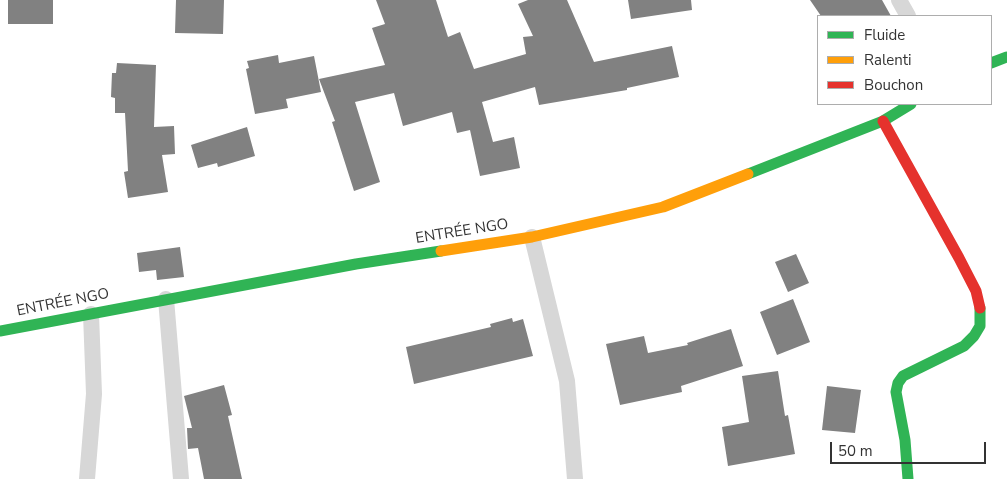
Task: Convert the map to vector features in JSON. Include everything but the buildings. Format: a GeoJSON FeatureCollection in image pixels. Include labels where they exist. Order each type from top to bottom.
{"type":"FeatureCollection","features":[{"type":"Feature","properties":{"kind":"street"},"geometry":{"type":"LineString","coordinates":[[899,0],[907,15]]}},
{"type":"Feature","properties":{"kind":"street"},"geometry":{"type":"LineString","coordinates":[[992,64],[1007,57]]}},
{"type":"Feature","properties":{"kind":"street","name":"ENTRÉE NGO"},"geometry":{"type":"LineString","coordinates":[[0,331],[356,264],[532,237],[663,207],[883,122],[909,105]]}},
{"type":"Feature","properties":{"kind":"street"},"geometry":{"type":"LineString","coordinates":[[883,122],[959,258],[976,291],[981,311],[980,326],[974,336],[964,346],[903,376],[898,383],[896,392],[908,479]]}},
{"type":"Feature","properties":{"kind":"street"},"geometry":{"type":"LineString","coordinates":[[532,237],[567,381],[575,479]]}},
{"type":"Feature","properties":{"kind":"street"},"geometry":{"type":"LineString","coordinates":[[166,299],[181,479]]}},
{"type":"Feature","properties":{"kind":"street"},"geometry":{"type":"LineString","coordinates":[[87,479],[94,394],[91,314]]}},
{"type":"Feature","properties":{"kind":"traffic: fast"},"geometry":{"type":"LineString","coordinates":[[992,63],[1007,57]]}},
{"type":"Feature","properties":{"kind":"traffic: fast"},"geometry":{"type":"LineString","coordinates":[[748,174],[883,121],[909,105]]}},
{"type":"Feature","properties":{"kind":"traffic: fast"},"geometry":{"type":"LineString","coordinates":[[0,331],[356,264],[441,251]]}},
{"type":"Feature","properties":{"kind":"traffic: fast"},"geometry":{"type":"LineString","coordinates":[[908,479],[905,440],[896,392],[898,383],[903,376],[964,346],[974,336],[980,326],[980,308]]}},
{"type":"Feature","properties":{"kind":"traffic: slow"},"geometry":{"type":"LineString","coordinates":[[441,251],[532,237],[663,207],[748,174]]}},
{"type":"Feature","properties":{"kind":"traffic: jam"},"geometry":{"type":"LineString","coordinates":[[883,121],[959,258],[976,291],[980,308]]}}]}
